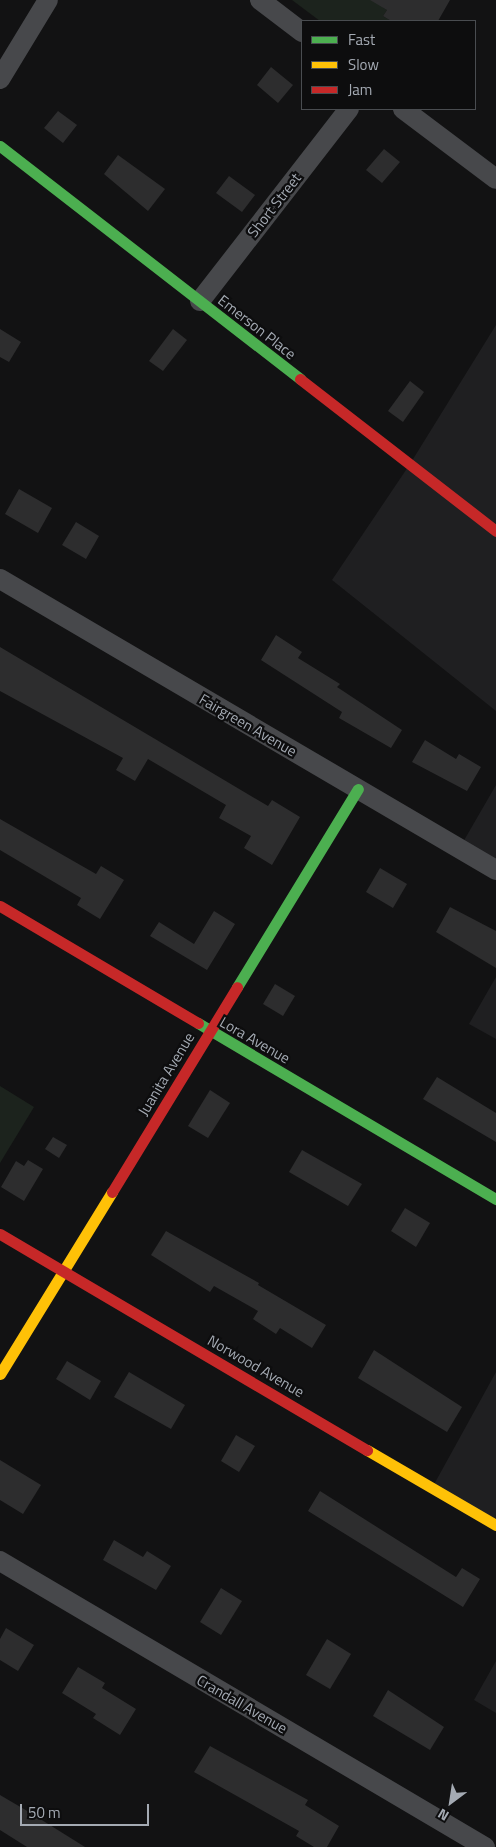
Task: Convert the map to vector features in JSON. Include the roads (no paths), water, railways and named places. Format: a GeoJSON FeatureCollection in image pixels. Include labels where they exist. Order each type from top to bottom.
{"type":"FeatureCollection","features":[{"type":"Feature","properties":{"kind":"street"},"geometry":{"type":"LineString","coordinates":[[0,78],[48,0]]}},
{"type":"Feature","properties":{"kind":"street"},"geometry":{"type":"LineString","coordinates":[[260,0],[301,31]]}},
{"type":"Feature","properties":{"kind":"street","name":"Short Street"},"geometry":{"type":"LineString","coordinates":[[200,301],[348,110]]}},
{"type":"Feature","properties":{"kind":"street"},"geometry":{"type":"LineString","coordinates":[[404,110],[496,179]]}},
{"type":"Feature","properties":{"kind":"street","name":"Emerson Place"},"geometry":{"type":"LineString","coordinates":[[0,146],[496,531]]}},
{"type":"Feature","properties":{"kind":"street","name":"Fairgreen Avenue"},"geometry":{"type":"LineString","coordinates":[[0,579],[496,870]]}},
{"type":"Feature","properties":{"kind":"street","name":"Juanita Avenue"},"geometry":{"type":"LineString","coordinates":[[0,1374],[358,789]]}},
{"type":"Feature","properties":{"kind":"street","name":"Lora Avenue"},"geometry":{"type":"LineString","coordinates":[[0,906],[496,1199]]}},
{"type":"Feature","properties":{"kind":"street","name":"Norwood Avenue"},"geometry":{"type":"LineString","coordinates":[[0,1234],[496,1525]]}},
{"type":"Feature","properties":{"kind":"street","name":"Crandall Avenue"},"geometry":{"type":"LineString","coordinates":[[0,1561],[485,1847]]}}]}
